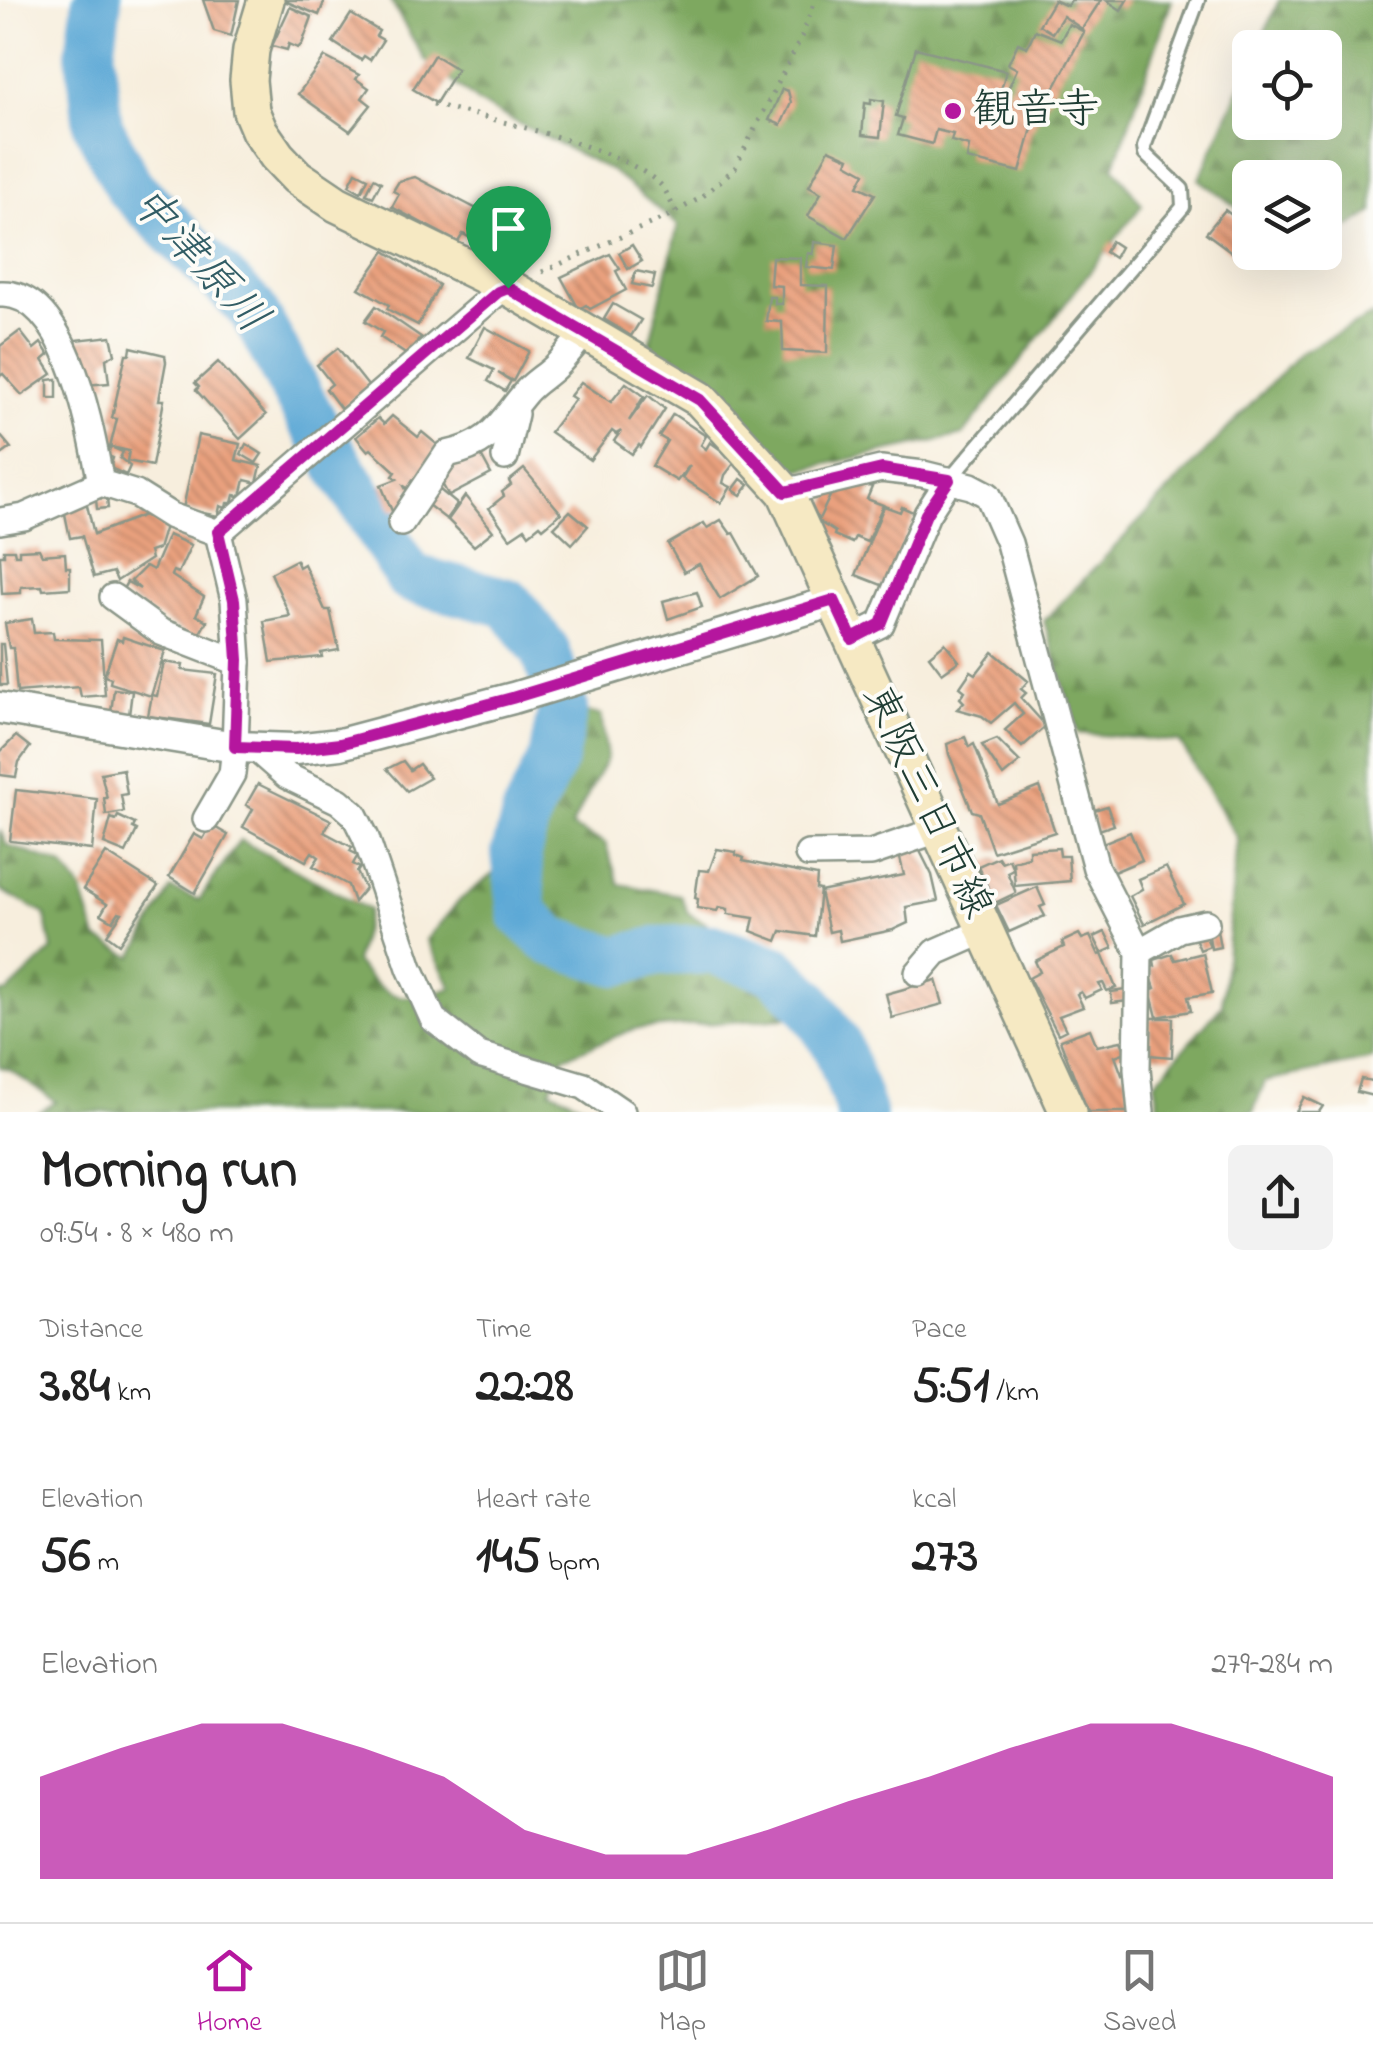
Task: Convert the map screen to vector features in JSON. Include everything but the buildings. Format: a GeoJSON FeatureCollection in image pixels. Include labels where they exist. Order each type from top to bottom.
{"type":"FeatureCollection","features":[{"type":"Feature","properties":{"kind":"main road","name":"東阪三日市線"},"geometry":{"type":"LineString","coordinates":[[266,0],[251,50],[251,111],[277,156],[298,177],[336,204],[508,288],[700,400],[785,492],[1068,1112]]}},
{"type":"Feature","properties":{"kind":"street"},"geometry":{"type":"LineString","coordinates":[[218,533],[498,292],[508,288]]}},
{"type":"Feature","properties":{"kind":"street"},"geometry":{"type":"LineString","coordinates":[[0,294],[15,293],[35,304],[56,328],[90,426],[101,483]]}},
{"type":"Feature","properties":{"kind":"street"},"geometry":{"type":"LineString","coordinates":[[504,457],[516,409],[524,394],[557,365],[586,331]]}},
{"type":"Feature","properties":{"kind":"street"},"geometry":{"type":"LineString","coordinates":[[401,523],[447,454],[480,442],[516,409]]}},
{"type":"Feature","properties":{"kind":"street"},"geometry":{"type":"LineString","coordinates":[[785,492],[882,469],[949,480],[988,495],[1009,543],[1096,868],[1139,952],[1137,1069],[1141,1112]]}},
{"type":"Feature","properties":{"kind":"street"},"geometry":{"type":"LineString","coordinates":[[852,639],[881,624],[926,514],[949,480]]}},
{"type":"Feature","properties":{"kind":"street"},"geometry":{"type":"LineString","coordinates":[[0,520],[24,517],[101,483],[136,494],[170,516],[218,533]]}},
{"type":"Feature","properties":{"kind":"street"},"geometry":{"type":"LineString","coordinates":[[206,819],[245,747],[234,600],[218,533]]}},
{"type":"Feature","properties":{"kind":"street"},"geometry":{"type":"LineString","coordinates":[[113,597],[162,632],[238,662]]}},
{"type":"Feature","properties":{"kind":"street"},"geometry":{"type":"LineString","coordinates":[[0,708],[245,747],[296,749],[340,744],[512,698],[834,600]]}},
{"type":"Feature","properties":{"kind":"street"},"geometry":{"type":"LineString","coordinates":[[245,747],[287,776],[339,801],[354,814],[366,838],[410,968],[433,1019],[479,1055],[584,1086],[622,1112]]}},
{"type":"Feature","properties":{"kind":"street"},"geometry":{"type":"LineString","coordinates":[[808,854],[871,853],[938,830]]}},
{"type":"Feature","properties":{"kind":"street"},"geometry":{"type":"LineString","coordinates":[[1139,952],[1179,929],[1206,923]]}},
{"type":"Feature","properties":{"kind":"street"},"geometry":{"type":"LineString","coordinates":[[918,973],[936,952],[984,931]]}},
{"type":"Feature","properties":{"kind":"lane"},"geometry":{"type":"LineString","coordinates":[[949,480],[1183,207],[1182,188],[1145,154],[1144,148],[1198,0]]}},
{"type":"Feature","properties":{"kind":"path"},"geometry":{"type":"LineString","coordinates":[[508,288],[676,212],[702,197],[735,168],[803,34],[816,0]]}},
{"type":"Feature","properties":{"kind":"path"},"geometry":{"type":"LineString","coordinates":[[433,104],[588,147],[621,161],[662,186],[676,212]]}},
{"type":"Feature","properties":{"kind":"green space"},"geometry":{"type":"Polygon","coordinates":[[[390,0],[1172,0],[1114,167],[1142,205],[963,435],[785,473],[649,345],[678,225],[613,172],[479,103],[425,60],[390,0]]]}},
{"type":"Feature","properties":{"kind":"green space"},"geometry":{"type":"Polygon","coordinates":[[[1279,0],[1373,0],[1373,212],[1352,226],[1342,228],[1342,160],[1232,160],[1232,204],[1199,179],[1232,105],[1232,140],[1342,140],[1342,30],[1266,30],[1279,0]]]}},
{"type":"Feature","properties":{"kind":"green space"},"geometry":{"type":"Polygon","coordinates":[[[1373,315],[1373,1059],[1265,1081],[1253,1112],[1160,1112],[1155,1082],[1222,1005],[1237,838],[1180,742],[1078,733],[1044,621],[1300,353],[1373,315]]]}},
{"type":"Feature","properties":{"kind":"green space"},"geometry":{"type":"Polygon","coordinates":[[[575,710],[601,715],[607,758],[571,827],[605,843],[619,884],[680,895],[688,913],[708,925],[663,940],[678,974],[726,964],[765,976],[786,1018],[634,1029],[564,1057],[550,1090],[600,1112],[39,1112],[56,1102],[0,1067],[0,993],[8,992],[52,950],[45,914],[0,890],[0,830],[7,845],[63,865],[81,889],[97,939],[133,957],[171,889],[199,900],[240,840],[369,910],[355,962],[387,992],[420,996],[452,988],[426,940],[460,900],[542,827],[575,710]]]}},
{"type":"Feature","properties":{"kind":"waterway","name":"中津原川"},"geometry":{"type":"LineString","coordinates":[[97,0],[90,54],[98,126],[129,187],[252,309],[312,421],[410,578],[508,603],[545,650],[563,707],[553,758],[527,812],[516,853],[523,914],[552,941],[616,961],[658,951],[712,949],[774,969],[808,1002],[837,1045],[861,1112]]}},
{"type":"Feature","properties":{"kind":"place","name":"観音寺"},"geometry":{"type":"Point","coordinates":[953,111]}},
{"type":"Feature","properties":{"kind":"route"},"geometry":{"type":"LineString","coordinates":[[508,288],[700,400],[785,492],[882,469],[949,480],[926,514],[881,624],[852,639],[834,600],[512,698],[340,744],[296,749],[235,747],[238,660],[234,600],[218,532],[498,292],[508,288]]}}]}
